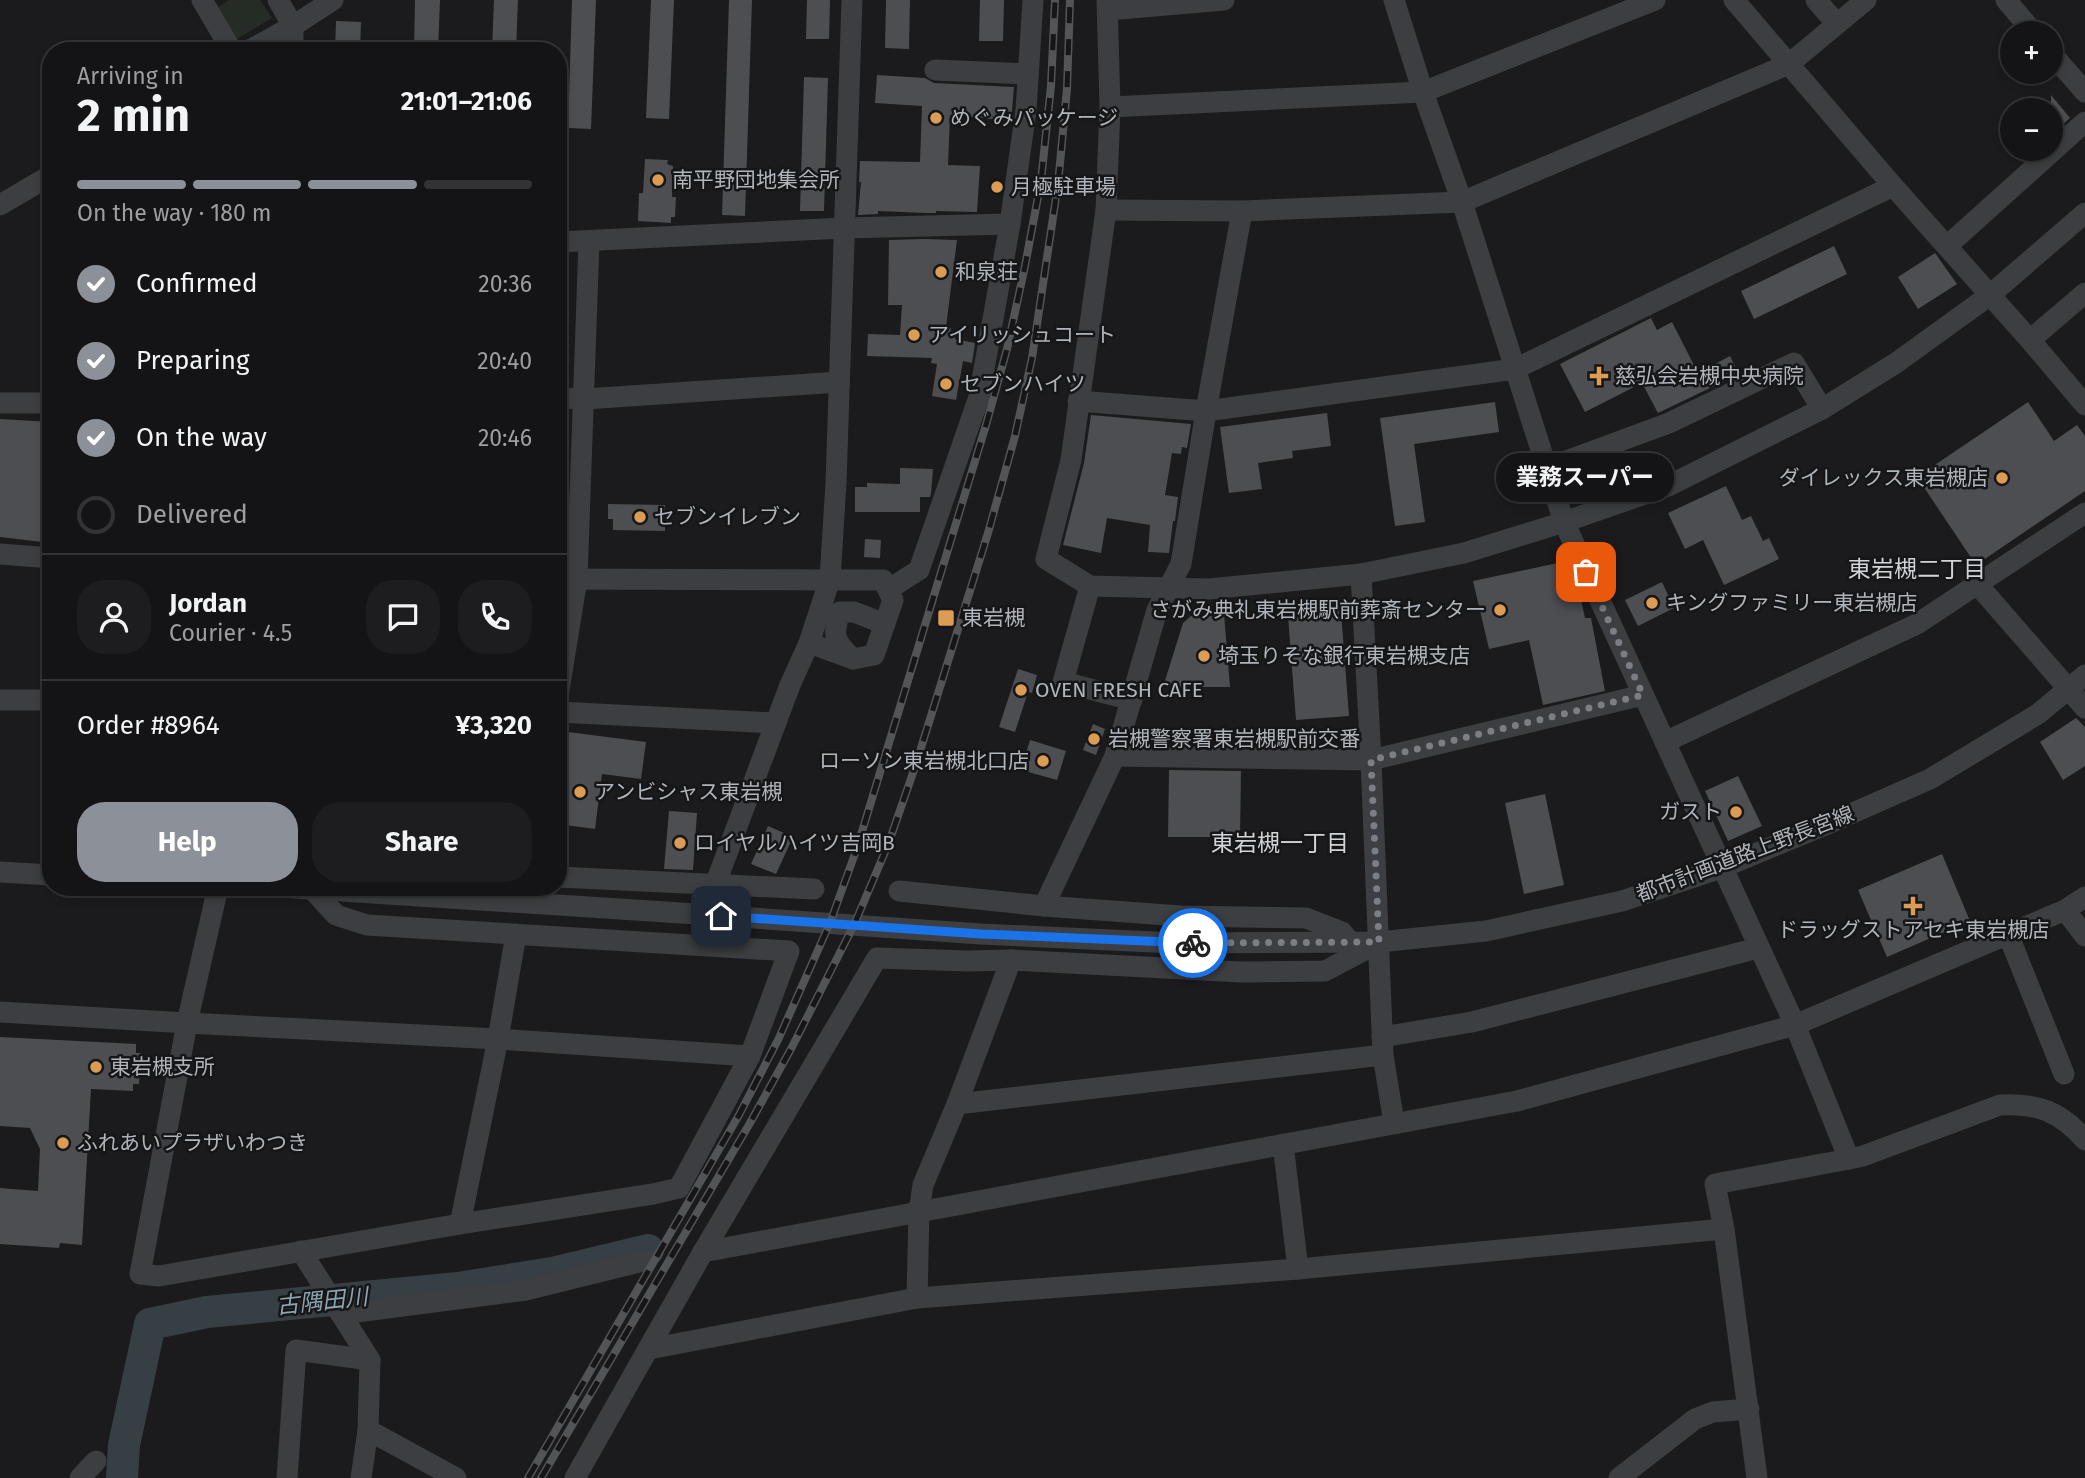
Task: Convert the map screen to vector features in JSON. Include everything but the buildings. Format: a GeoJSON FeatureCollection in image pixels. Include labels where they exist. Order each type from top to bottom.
{"type":"FeatureCollection","features":[{"type":"Feature","properties":{"kind":"street"},"geometry":{"type":"LineString","coordinates":[[202,0],[227,42]]}},
{"type":"Feature","properties":{"kind":"street"},"geometry":{"type":"LineString","coordinates":[[278,0],[293,26],[293,42]]}},
{"type":"Feature","properties":{"kind":"street"},"geometry":{"type":"LineString","coordinates":[[264,42],[333,0]]}},
{"type":"Feature","properties":{"kind":"street"},"geometry":{"type":"LineString","coordinates":[[715,885],[809,643],[830,579],[836,482],[852,0]]}},
{"type":"Feature","properties":{"kind":"street"},"geometry":{"type":"LineString","coordinates":[[889,589],[919,570],[979,397],[1010,224],[1026,110],[1033,0]]}},
{"type":"Feature","properties":{"kind":"street"},"geometry":{"type":"LineString","coordinates":[[1224,0],[1107,5],[1110,107],[1106,210],[1071,460],[1046,559],[1090,586],[1209,589],[1361,574],[1464,553],[1668,486],[1822,409],[1896,363],[1990,295],[2085,213]]}},
{"type":"Feature","properties":{"kind":"street"},"geometry":{"type":"LineString","coordinates":[[1394,0],[1462,202],[1564,522],[1795,1025],[1849,1159]]}},
{"type":"Feature","properties":{"kind":"street"},"geometry":{"type":"LineString","coordinates":[[1110,107],[1423,92],[1655,0]]}},
{"type":"Feature","properties":{"kind":"street"},"geometry":{"type":"LineString","coordinates":[[1734,0],[2085,405]]}},
{"type":"Feature","properties":{"kind":"street"},"geometry":{"type":"LineString","coordinates":[[1816,0],[1837,24]]}},
{"type":"Feature","properties":{"kind":"street"},"geometry":{"type":"LineString","coordinates":[[1106,210],[1242,211],[1462,202],[1789,64],[1866,0]]}},
{"type":"Feature","properties":{"kind":"street"},"geometry":{"type":"LineString","coordinates":[[2015,3],[2026,21]]}},
{"type":"Feature","properties":{"kind":"street"},"geometry":{"type":"LineString","coordinates":[[2063,65],[2083,85]]}},
{"type":"Feature","properties":{"kind":"street"},"geometry":{"type":"LineString","coordinates":[[935,70],[1028,74]]}},
{"type":"Feature","properties":{"kind":"street"},"geometry":{"type":"LineString","coordinates":[[1947,246],[2085,122]]}},
{"type":"Feature","properties":{"kind":"street"},"geometry":{"type":"LineString","coordinates":[[0,205],[42,180]]}},
{"type":"Feature","properties":{"kind":"street"},"geometry":{"type":"LineString","coordinates":[[1078,401],[1206,411],[1515,369],[1893,186]]}},
{"type":"Feature","properties":{"kind":"street"},"geometry":{"type":"LineString","coordinates":[[1044,906],[1115,755],[1157,610],[1181,564],[1242,211]]}},
{"type":"Feature","properties":{"kind":"street"},"geometry":{"type":"LineString","coordinates":[[567,242],[844,228],[1010,224]]}},
{"type":"Feature","properties":{"kind":"street"},"geometry":{"type":"LineString","coordinates":[[589,242],[585,399],[567,579],[883,580],[894,600],[874,654],[853,659],[809,643]]}},
{"type":"Feature","properties":{"kind":"street"},"geometry":{"type":"LineString","coordinates":[[2030,340],[2085,293]]}},
{"type":"Feature","properties":{"kind":"street"},"geometry":{"type":"LineString","coordinates":[[1547,468],[1669,423],[1794,363],[1822,409]]}},
{"type":"Feature","properties":{"kind":"street"},"geometry":{"type":"LineString","coordinates":[[567,398],[839,382]]}},
{"type":"Feature","properties":{"kind":"street"},"geometry":{"type":"LineString","coordinates":[[0,403],[42,403]]}},
{"type":"Feature","properties":{"kind":"street"},"geometry":{"type":"LineString","coordinates":[[1665,742],[1917,624],[2085,513]]}},
{"type":"Feature","properties":{"kind":"street"},"geometry":{"type":"LineString","coordinates":[[0,554],[42,557]]}},
{"type":"Feature","properties":{"kind":"street"},"geometry":{"type":"LineString","coordinates":[[1361,574],[1382,1046],[1394,1123]]}},
{"type":"Feature","properties":{"kind":"street"},"geometry":{"type":"LineString","coordinates":[[1978,585],[2085,708]]}},
{"type":"Feature","properties":{"kind":"street"},"geometry":{"type":"LineString","coordinates":[[1090,586],[1063,682],[1132,700]]}},
{"type":"Feature","properties":{"kind":"street"},"geometry":{"type":"LineString","coordinates":[[853,659],[840,646],[834,629],[840,612],[854,611],[885,624]]}},
{"type":"Feature","properties":{"kind":"street","name":"都市計画道路上野長宮線"},"geometry":{"type":"LineString","coordinates":[[428,896],[981,934],[1175,943],[1379,942],[1486,931],[1622,901],[1721,868],[1930,779],[2038,714],[2085,675]]}},
{"type":"Feature","properties":{"kind":"street"},"geometry":{"type":"LineString","coordinates":[[1115,755],[1371,760],[1643,695]]}},
{"type":"Feature","properties":{"kind":"street"},"geometry":{"type":"LineString","coordinates":[[0,700],[42,701]]}},
{"type":"Feature","properties":{"kind":"street"},"geometry":{"type":"LineString","coordinates":[[567,712],[776,723]]}},
{"type":"Feature","properties":{"kind":"street"},"geometry":{"type":"LineString","coordinates":[[0,872],[42,874]]}},
{"type":"Feature","properties":{"kind":"street"},"geometry":{"type":"LineString","coordinates":[[567,877],[814,889]]}},
{"type":"Feature","properties":{"kind":"street"},"geometry":{"type":"LineString","coordinates":[[899,891],[1044,906],[1181,916],[1306,918],[1342,932],[1350,942]]}},
{"type":"Feature","properties":{"kind":"street"},"geometry":{"type":"LineString","coordinates":[[216,896],[187,1023],[140,1274],[159,1276],[679,1188],[750,1056],[789,951],[367,925],[336,915],[319,896]]}},
{"type":"Feature","properties":{"kind":"street"},"geometry":{"type":"LineString","coordinates":[[703,1252],[1517,1101],[1795,1025],[2064,910],[2085,897]]}},
{"type":"Feature","properties":{"kind":"street"},"geometry":{"type":"LineString","coordinates":[[2064,910],[2085,936]]}},
{"type":"Feature","properties":{"kind":"street"},"geometry":{"type":"LineString","coordinates":[[460,1224],[498,1039],[516,934]]}},
{"type":"Feature","properties":{"kind":"street"},"geometry":{"type":"LineString","coordinates":[[2008,934],[2064,1074]]}},
{"type":"Feature","properties":{"kind":"street"},"geometry":{"type":"LineString","coordinates":[[575,1478],[703,1252],[877,958],[1011,960],[1241,972],[1325,971],[1379,942]]}},
{"type":"Feature","properties":{"kind":"street"},"geometry":{"type":"LineString","coordinates":[[957,1104],[1382,1046],[1758,948]]}},
{"type":"Feature","properties":{"kind":"street"},"geometry":{"type":"LineString","coordinates":[[917,1298],[919,1212],[923,1185],[957,1104],[1011,960]]}},
{"type":"Feature","properties":{"kind":"street"},"geometry":{"type":"LineString","coordinates":[[0,1012],[498,1039],[750,1056]]}},
{"type":"Feature","properties":{"kind":"street"},"geometry":{"type":"LineString","coordinates":[[1757,1478],[1724,1228],[1715,1184],[1863,1156],[2000,1105],[2020,1104],[2048,1109],[2068,1122],[2085,1140]]}},
{"type":"Feature","properties":{"kind":"street"},"geometry":{"type":"LineString","coordinates":[[1283,1144],[1298,1269]]}},
{"type":"Feature","properties":{"kind":"street"},"geometry":{"type":"LineString","coordinates":[[649,1349],[917,1298],[1298,1269],[1724,1228]]}},
{"type":"Feature","properties":{"kind":"street"},"geometry":{"type":"LineString","coordinates":[[301,1251],[370,1360],[368,1430],[361,1478]]}},
{"type":"Feature","properties":{"kind":"street"},"geometry":{"type":"LineString","coordinates":[[336,1305],[526,1290],[647,1260]]}},
{"type":"Feature","properties":{"kind":"street"},"geometry":{"type":"LineString","coordinates":[[287,1478],[296,1350],[370,1360]]}},
{"type":"Feature","properties":{"kind":"street"},"geometry":{"type":"LineString","coordinates":[[1619,1478],[1695,1419],[1713,1412],[1749,1409]]}},
{"type":"Feature","properties":{"kind":"street"},"geometry":{"type":"LineString","coordinates":[[368,1430],[456,1478]]}},
{"type":"Feature","properties":{"kind":"street"},"geometry":{"type":"LineString","coordinates":[[80,1478],[96,1461]]}},
{"type":"Feature","properties":{"kind":"shaded area"},"geometry":{"type":"Polygon","coordinates":[[[229,0],[260,0],[272,18],[237,39],[217,8],[229,0]]]}},
{"type":"Feature","properties":{"kind":"waterway","name":"古隅田川"},"geometry":{"type":"LineString","coordinates":[[122,1478],[124,1445],[150,1324],[207,1312],[458,1288],[552,1273],[648,1250]]}},
{"type":"Feature","properties":{"kind":"railway"},"geometry":{"type":"LineString","coordinates":[[528,1478],[739,1115],[778,1040],[830,923],[857,848],[1007,349],[1041,181],[1051,86],[1055,0]]}},
{"type":"Feature","properties":{"kind":"railway"},"geometry":{"type":"LineString","coordinates":[[541,1478],[792,1047],[854,925],[888,845],[988,533],[1015,436],[1032,358],[1058,184],[1067,89],[1070,0]]}},
{"type":"Feature","properties":{"kind":"way so far"},"geometry":{"type":"LineString","coordinates":[[1193,943],[1379,942],[1371,760],[1643,695],[1586,572]]}},
{"type":"Feature","properties":{"kind":"place","name":"めぐみパッケージ"},"geometry":{"type":"Point","coordinates":[936,118]}},
{"type":"Feature","properties":{"kind":"place","name":"南平野団地集会所"},"geometry":{"type":"Point","coordinates":[658,180]}},
{"type":"Feature","properties":{"kind":"place","name":"月極駐車場"},"geometry":{"type":"Point","coordinates":[997,187]}},
{"type":"Feature","properties":{"kind":"place","name":"和泉荘"},"geometry":{"type":"Point","coordinates":[941,272]}},
{"type":"Feature","properties":{"kind":"place","name":"アイリッシュコート"},"geometry":{"type":"Point","coordinates":[914,335]}},
{"type":"Feature","properties":{"kind":"place","name":"慈弘会岩槻中央病院"},"geometry":{"type":"Point","coordinates":[1599,376]}},
{"type":"Feature","properties":{"kind":"place","name":"セブンハイツ"},"geometry":{"type":"Point","coordinates":[946,384]}},
{"type":"Feature","properties":{"kind":"place","name":"ダイレックス東岩槻店"},"geometry":{"type":"Point","coordinates":[2002,478]}},
{"type":"Feature","properties":{"kind":"place","name":"セブンイレブン"},"geometry":{"type":"Point","coordinates":[640,517]}},
{"type":"Feature","properties":{"kind":"place","name":"業務スーパー"},"geometry":{"type":"Point","coordinates":[1586,572]}},
{"type":"Feature","properties":{"kind":"place","name":"キングファミリー東岩槻店"},"geometry":{"type":"Point","coordinates":[1652,603]}},
{"type":"Feature","properties":{"kind":"place","name":"さがみ典礼東岩槻駅前葬斎センター"},"geometry":{"type":"Point","coordinates":[1500,610]}},
{"type":"Feature","properties":{"kind":"place","name":"東岩槻"},"geometry":{"type":"Point","coordinates":[946,618]}},
{"type":"Feature","properties":{"kind":"place","name":"埼玉りそな銀行東岩槻支店"},"geometry":{"type":"Point","coordinates":[1204,656]}},
{"type":"Feature","properties":{"kind":"place","name":"OVEN FRESH CAFE"},"geometry":{"type":"Point","coordinates":[1021,690]}},
{"type":"Feature","properties":{"kind":"place","name":"岩槻警察署東岩槻駅前交番"},"geometry":{"type":"Point","coordinates":[1094,739]}},
{"type":"Feature","properties":{"kind":"place","name":"ローソン東岩槻北口店"},"geometry":{"type":"Point","coordinates":[1043,761]}},
{"type":"Feature","properties":{"kind":"place","name":"アンビシャス東岩槻"},"geometry":{"type":"Point","coordinates":[580,792]}},
{"type":"Feature","properties":{"kind":"place","name":"ガスト"},"geometry":{"type":"Point","coordinates":[1736,812]}},
{"type":"Feature","properties":{"kind":"place","name":"ロイヤルハイツ吉岡B"},"geometry":{"type":"Point","coordinates":[680,843]}},
{"type":"Feature","properties":{"kind":"place","name":"ドラッグストアセキ東岩槻店"},"geometry":{"type":"Point","coordinates":[1913,906]}},
{"type":"Feature","properties":{"kind":"place","name":"東岩槻支所"},"geometry":{"type":"Point","coordinates":[96,1067]}},
{"type":"Feature","properties":{"kind":"place","name":"ふれあいプラザいわつき"},"geometry":{"type":"Point","coordinates":[63,1143]}},
{"type":"Feature","properties":{"kind":"district","name":"東岩槻二丁目"},"geometry":{"type":"Point","coordinates":[1917,569]}},
{"type":"Feature","properties":{"kind":"district","name":"東岩槻一丁目"},"geometry":{"type":"Point","coordinates":[1280,843]}},
{"type":"Feature","properties":{"kind":"route"},"geometry":{"type":"LineString","coordinates":[[721,916],[981,934],[1193,943]]}}]}
